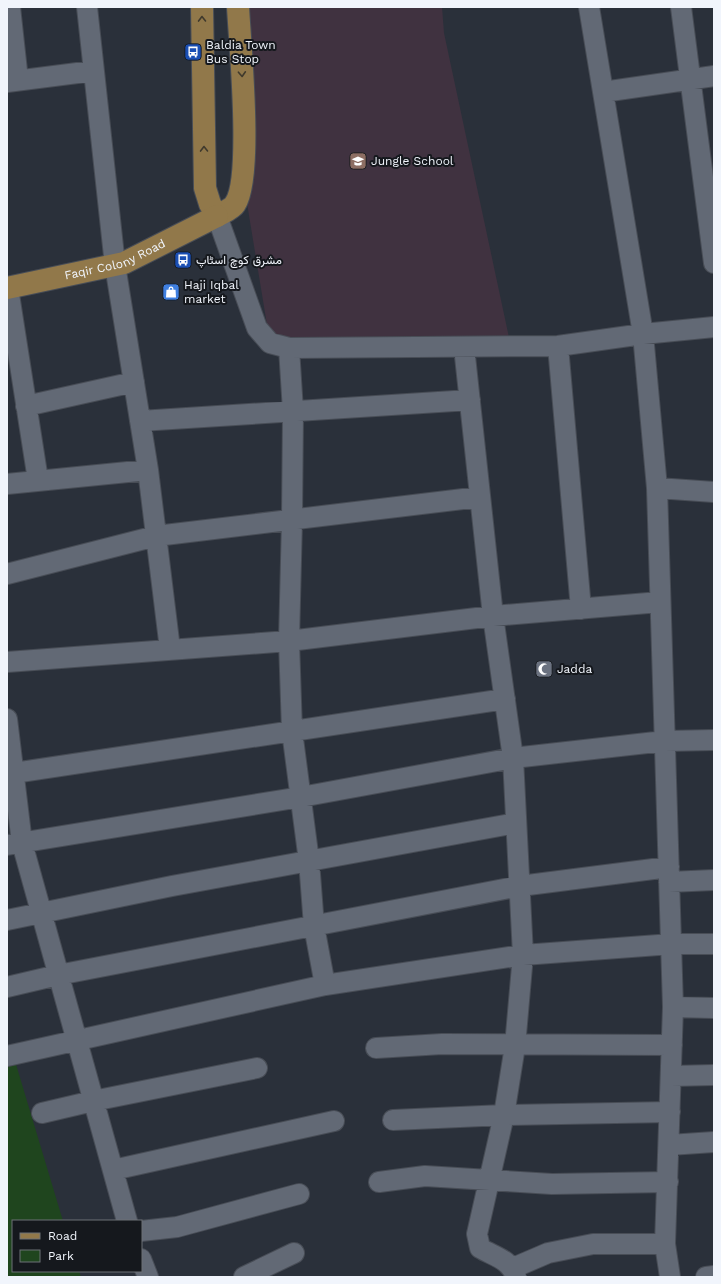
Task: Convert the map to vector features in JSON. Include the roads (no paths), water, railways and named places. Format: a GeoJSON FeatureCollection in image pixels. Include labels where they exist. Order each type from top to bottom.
{"type":"FeatureCollection","features":[{"type":"Feature","properties":{"kind":"main road"},"geometry":{"type":"LineString","coordinates":[[202,7],[205,188],[210,204],[217,216]]}},
{"type":"Feature","properties":{"kind":"main road","name":"Faqir Colony Road"},"geometry":{"type":"LineString","coordinates":[[8,288],[124,263],[217,216],[235,204],[243,179],[245,144],[238,7]]}},
{"type":"Feature","properties":{"kind":"street"},"geometry":{"type":"LineString","coordinates":[[10,7],[12,81],[93,71]]}},
{"type":"Feature","properties":{"kind":"street"},"geometry":{"type":"LineString","coordinates":[[87,7],[115,265],[148,470],[170,649]]}},
{"type":"Feature","properties":{"kind":"street"},"geometry":{"type":"LineString","coordinates":[[589,7],[643,334],[657,488],[672,944],[673,1007],[665,1244],[670,1277]]}},
{"type":"Feature","properties":{"kind":"street"},"geometry":{"type":"LineString","coordinates":[[682,7],[714,263]]}},
{"type":"Feature","properties":{"kind":"street"},"geometry":{"type":"LineString","coordinates":[[603,92],[714,76]]}},
{"type":"Feature","properties":{"kind":"street"},"geometry":{"type":"LineString","coordinates":[[217,216],[257,328],[270,343],[289,348],[558,346],[643,334],[714,327]]}},
{"type":"Feature","properties":{"kind":"street"},"geometry":{"type":"LineString","coordinates":[[8,288],[38,480]]}},
{"type":"Feature","properties":{"kind":"street"},"geometry":{"type":"LineString","coordinates":[[558,346],[581,609]]}},
{"type":"Feature","properties":{"kind":"street"},"geometry":{"type":"LineString","coordinates":[[464,347],[493,616],[513,758],[523,955],[515,1046],[504,1115],[477,1234],[480,1248],[505,1261],[514,1272],[548,1253],[593,1244],[665,1244]]}},
{"type":"Feature","properties":{"kind":"street"},"geometry":{"type":"LineString","coordinates":[[289,348],[293,411],[289,641],[292,731],[309,861],[314,926],[325,985]]}},
{"type":"Feature","properties":{"kind":"street"},"geometry":{"type":"LineString","coordinates":[[26,406],[134,382]]}},
{"type":"Feature","properties":{"kind":"street"},"geometry":{"type":"LineString","coordinates":[[140,421],[470,400]]}},
{"type":"Feature","properties":{"kind":"street"},"geometry":{"type":"LineString","coordinates":[[7,484],[148,470]]}},
{"type":"Feature","properties":{"kind":"street"},"geometry":{"type":"LineString","coordinates":[[657,488],[714,492]]}},
{"type":"Feature","properties":{"kind":"street"},"geometry":{"type":"LineString","coordinates":[[7,574],[156,536],[480,497]]}},
{"type":"Feature","properties":{"kind":"street"},"geometry":{"type":"LineString","coordinates":[[7,662],[289,641],[493,616],[660,602]]}},
{"type":"Feature","properties":{"kind":"street"},"geometry":{"type":"LineString","coordinates":[[10,774],[505,699]]}},
{"type":"Feature","properties":{"kind":"street"},"geometry":{"type":"LineString","coordinates":[[7,719],[14,844],[40,913],[127,1220]]}},
{"type":"Feature","properties":{"kind":"street"},"geometry":{"type":"LineString","coordinates":[[14,844],[301,797],[513,758],[665,741],[714,740]]}},
{"type":"Feature","properties":{"kind":"street"},"geometry":{"type":"LineString","coordinates":[[7,920],[309,861],[516,823]]}},
{"type":"Feature","properties":{"kind":"street"},"geometry":{"type":"LineString","coordinates":[[7,987],[58,975],[520,886],[669,874],[714,880]]}},
{"type":"Feature","properties":{"kind":"street"},"geometry":{"type":"LineString","coordinates":[[7,1056],[325,985],[523,955],[672,944],[714,944]]}},
{"type":"Feature","properties":{"kind":"street"},"geometry":{"type":"LineString","coordinates":[[673,1007],[714,1008]]}},
{"type":"Feature","properties":{"kind":"street"},"geometry":{"type":"LineString","coordinates":[[376,1048],[442,1044],[515,1046],[672,1045]]}},
{"type":"Feature","properties":{"kind":"street"},"geometry":{"type":"LineString","coordinates":[[42,1113],[93,1101],[257,1068]]}},
{"type":"Feature","properties":{"kind":"street"},"geometry":{"type":"LineString","coordinates":[[671,1076],[714,1075]]}},
{"type":"Feature","properties":{"kind":"street"},"geometry":{"type":"LineString","coordinates":[[393,1120],[504,1115],[670,1112]]}},
{"type":"Feature","properties":{"kind":"street"},"geometry":{"type":"LineString","coordinates":[[113,1170],[334,1121]]}},
{"type":"Feature","properties":{"kind":"street"},"geometry":{"type":"LineString","coordinates":[[669,1145],[714,1142]]}},
{"type":"Feature","properties":{"kind":"street"},"geometry":{"type":"LineString","coordinates":[[379,1182],[425,1176],[552,1184],[668,1182]]}},
{"type":"Feature","properties":{"kind":"street"},"geometry":{"type":"LineString","coordinates":[[142,1231],[177,1227],[299,1194]]}},
{"type":"Feature","properties":{"kind":"street"},"geometry":{"type":"LineString","coordinates":[[244,1277],[294,1253]]}},
{"type":"Feature","properties":{"kind":"street"},"geometry":{"type":"LineString","coordinates":[[142,1262],[148,1277]]}},
{"type":"Feature","properties":{"kind":"street"},"geometry":{"type":"LineString","coordinates":[[706,1277],[714,1276]]}},
{"type":"Feature","properties":{"kind":"place","name":"Baldia Town Bus Stop"},"geometry":{"type":"Point","coordinates":[193,52]}},
{"type":"Feature","properties":{"kind":"place","name":"Jungle School"},"geometry":{"type":"Point","coordinates":[358,161]}},
{"type":"Feature","properties":{"kind":"place","name":"مشرق کوچ اسٹاپ"},"geometry":{"type":"Point","coordinates":[183,260]}},
{"type":"Feature","properties":{"kind":"place","name":"Haji Iqbal market"},"geometry":{"type":"Point","coordinates":[171,292]}},
{"type":"Feature","properties":{"kind":"place","name":"Jadda"},"geometry":{"type":"Point","coordinates":[544,669]}}]}
